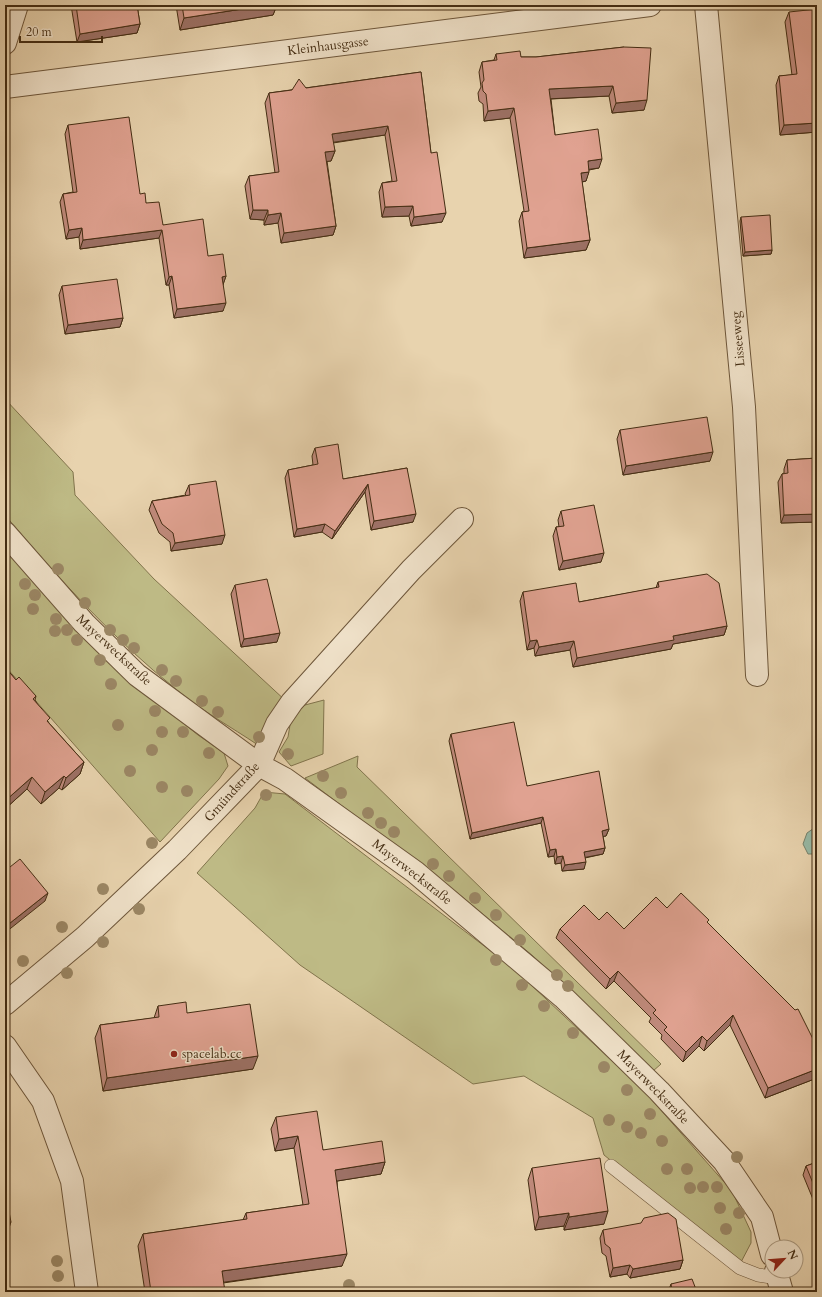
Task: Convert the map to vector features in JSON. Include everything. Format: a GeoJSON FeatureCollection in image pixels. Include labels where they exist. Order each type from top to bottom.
{"type":"FeatureCollection","features":[{"type":"Feature","properties":{"kind":"street"},"geometry":{"type":"LineString","coordinates":[[5,43],[17,5]]}},
{"type":"Feature","properties":{"kind":"street","name":"Kleinhausgasse"},"geometry":{"type":"LineString","coordinates":[[5,87],[650,5]]}},
{"type":"Feature","properties":{"kind":"street","name":"Lisseeweg"},"geometry":{"type":"LineString","coordinates":[[706,5],[744,407],[756,675]]}},
{"type":"Feature","properties":{"kind":"street","name":"Gmündstraße"},"geometry":{"type":"LineString","coordinates":[[5,1004],[85,937],[177,850],[259,765],[277,724],[292,702],[411,570],[462,519]]}},
{"type":"Feature","properties":{"kind":"street","name":"Mayerweckstraße"},"geometry":{"type":"LineString","coordinates":[[5,532],[84,623],[137,675],[259,765],[284,779],[415,872],[563,997],[659,1091],[724,1161],[762,1217],[768,1239]]}},
{"type":"Feature","properties":{"kind":"street"},"geometry":{"type":"LineString","coordinates":[[5,1046],[43,1101],[72,1181],[87,1292]]}},
{"type":"Feature","properties":{"kind":"lane"},"geometry":{"type":"LineString","coordinates":[[611,1166],[740,1268],[758,1275],[779,1280]]}},
{"type":"Feature","properties":{"kind":"shaded area"},"geometry":{"type":"Polygon","coordinates":[[[5,399],[73,472],[75,495],[154,579],[287,702],[275,711],[268,720],[258,745],[187,698],[130,650],[66,585],[5,515],[5,399]]]}},
{"type":"Feature","properties":{"kind":"shaded area"},"geometry":{"type":"Polygon","coordinates":[[[5,548],[143,691],[198,735],[224,753],[228,766],[219,779],[160,842],[5,666],[5,548]]]}},
{"type":"Feature","properties":{"kind":"shaded area"},"geometry":{"type":"Polygon","coordinates":[[[324,700],[323,754],[291,766],[279,752],[288,737],[291,719],[305,705],[324,700]]]}},
{"type":"Feature","properties":{"kind":"shaded area"},"geometry":{"type":"Polygon","coordinates":[[[358,756],[357,767],[661,1064],[653,1071],[533,956],[460,895],[305,778],[358,756]]]}},
{"type":"Feature","properties":{"kind":"shaded area"},"geometry":{"type":"Polygon","coordinates":[[[264,792],[285,794],[513,968],[644,1091],[732,1191],[751,1232],[751,1243],[740,1264],[604,1155],[593,1118],[524,1076],[473,1084],[300,965],[197,873],[255,808],[264,792]]]}},
{"type":"Feature","properties":{"kind":"shaded area"},"geometry":{"type":"Polygon","coordinates":[[[817,826],[817,854],[808,854],[803,844],[807,833],[817,826]]]}},
{"type":"Feature","properties":{"kind":"building"},"geometry":{"type":"Polygon","coordinates":[[[76,5],[137,5],[140,24],[80,34],[76,5]]]}},
{"type":"Feature","properties":{"kind":"building"},"geometry":{"type":"Polygon","coordinates":[[[182,5],[268,5],[184,18],[182,5]]]}},
{"type":"Feature","properties":{"kind":"building"},"geometry":{"type":"Polygon","coordinates":[[[817,9],[817,123],[784,125],[779,76],[797,74],[789,12],[817,9]]]}},
{"type":"Feature","properties":{"kind":"building"},"geometry":{"type":"Polygon","coordinates":[[[624,47],[651,48],[647,100],[616,103],[613,86],[549,89],[555,135],[598,129],[602,159],[588,161],[589,172],[581,173],[590,240],[527,248],[522,212],[529,211],[514,108],[488,111],[486,94],[483,91],[482,83],[484,80],[482,62],[497,60],[496,54],[520,51],[521,57],[536,57],[624,47]]]}},
{"type":"Feature","properties":{"kind":"building"},"geometry":{"type":"Polygon","coordinates":[[[421,72],[431,153],[437,152],[446,213],[414,217],[413,206],[385,207],[382,183],[397,181],[388,126],[332,134],[335,151],[325,152],[336,226],[284,233],[281,213],[268,215],[268,210],[253,210],[249,176],[279,172],[269,93],[292,90],[299,79],[306,88],[421,72]]]}},
{"type":"Feature","properties":{"kind":"building"},"geometry":{"type":"Polygon","coordinates":[[[129,117],[140,194],[145,193],[146,203],[159,202],[163,225],[203,219],[208,256],[223,254],[226,276],[222,277],[226,303],[177,309],[172,276],[169,277],[162,230],[83,240],[82,228],[69,230],[63,194],[77,192],[68,125],[129,117]]]}},
{"type":"Feature","properties":{"kind":"building"},"geometry":{"type":"Polygon","coordinates":[[[770,215],[772,250],[745,252],[741,217],[770,215]]]}},
{"type":"Feature","properties":{"kind":"building"},"geometry":{"type":"Polygon","coordinates":[[[117,279],[123,318],[68,325],[62,286],[117,279]]]}},
{"type":"Feature","properties":{"kind":"building"},"geometry":{"type":"Polygon","coordinates":[[[707,417],[713,452],[626,466],[620,430],[707,417]]]}},
{"type":"Feature","properties":{"kind":"building"},"geometry":{"type":"Polygon","coordinates":[[[338,444],[343,479],[407,468],[416,514],[374,521],[368,484],[335,531],[325,524],[297,529],[288,470],[318,464],[315,448],[338,444]]]}},
{"type":"Feature","properties":{"kind":"building"},"geometry":{"type":"Polygon","coordinates":[[[817,458],[817,514],[784,515],[782,474],[788,473],[787,460],[817,458]]]}},
{"type":"Feature","properties":{"kind":"building"},"geometry":{"type":"Polygon","coordinates":[[[216,481],[225,535],[175,543],[173,533],[162,524],[152,501],[190,495],[189,485],[216,481]]]}},
{"type":"Feature","properties":{"kind":"building"},"geometry":{"type":"Polygon","coordinates":[[[594,505],[604,553],[563,561],[556,527],[564,526],[561,511],[594,505]]]}},
{"type":"Feature","properties":{"kind":"building"},"geometry":{"type":"Polygon","coordinates":[[[707,574],[719,583],[727,626],[673,636],[674,640],[577,658],[574,641],[539,647],[537,640],[530,641],[523,592],[576,583],[579,602],[659,587],[658,582],[707,574]]]}},
{"type":"Feature","properties":{"kind":"building"},"geometry":{"type":"Polygon","coordinates":[[[267,579],[280,633],[244,639],[235,585],[267,579]]]}},
{"type":"Feature","properties":{"kind":"building"},"geometry":{"type":"Polygon","coordinates":[[[5,667],[16,680],[19,677],[36,696],[33,699],[50,718],[47,721],[84,762],[66,778],[64,776],[45,792],[32,777],[5,801],[5,759],[7,757],[5,755],[5,667]]]}},
{"type":"Feature","properties":{"kind":"building"},"geometry":{"type":"Polygon","coordinates":[[[514,722],[527,786],[599,771],[609,829],[602,831],[605,848],[584,852],[586,862],[565,865],[563,856],[557,857],[556,849],[550,850],[543,817],[472,833],[451,734],[514,722]]]}},
{"type":"Feature","properties":{"kind":"building"},"geometry":{"type":"Polygon","coordinates":[[[20,859],[48,893],[5,927],[5,871],[20,859]]]}},
{"type":"Feature","properties":{"kind":"building"},"geometry":{"type":"Polygon","coordinates":[[[681,893],[709,920],[707,922],[795,1010],[798,1009],[817,1047],[817,1069],[768,1088],[733,1015],[707,1041],[702,1036],[686,1052],[664,1030],[667,1027],[653,1013],[656,1010],[618,971],[610,979],[560,929],[584,905],[599,920],[607,912],[624,929],[656,897],[667,908],[681,893]]]}},
{"type":"Feature","properties":{"kind":"building","name":"spacelab.cc"},"geometry":{"type":"Polygon","coordinates":[[[186,1002],[187,1013],[250,1004],[258,1056],[107,1078],[100,1025],[159,1017],[158,1006],[186,1002]]]}},
{"type":"Feature","properties":{"kind":"building"},"geometry":{"type":"Polygon","coordinates":[[[317,1111],[323,1150],[382,1141],[385,1162],[335,1170],[347,1254],[222,1271],[225,1292],[151,1292],[143,1234],[247,1219],[246,1213],[309,1204],[298,1136],[279,1139],[276,1117],[317,1111]]]}},
{"type":"Feature","properties":{"kind":"building"},"geometry":{"type":"Polygon","coordinates":[[[600,1158],[608,1211],[569,1217],[569,1213],[539,1217],[532,1168],[600,1158]]]}},
{"type":"Feature","properties":{"kind":"building"},"geometry":{"type":"Polygon","coordinates":[[[817,1162],[817,1193],[806,1166],[817,1162]]]}},
{"type":"Feature","properties":{"kind":"building"},"geometry":{"type":"Polygon","coordinates":[[[5,1191],[11,1222],[6,1222],[8,1237],[5,1238],[5,1191]]]}},
{"type":"Feature","properties":{"kind":"building"},"geometry":{"type":"Polygon","coordinates":[[[668,1213],[676,1219],[683,1260],[633,1269],[630,1265],[613,1268],[610,1248],[605,1244],[603,1230],[641,1223],[644,1218],[668,1213]]]}},
{"type":"Feature","properties":{"kind":"building"},"geometry":{"type":"Polygon","coordinates":[[[692,1279],[697,1292],[672,1292],[671,1284],[692,1279]]]}},
{"type":"Feature","properties":{"kind":"place","name":"spacelab.cc"},"geometry":{"type":"Point","coordinates":[174,1054]}}]}
